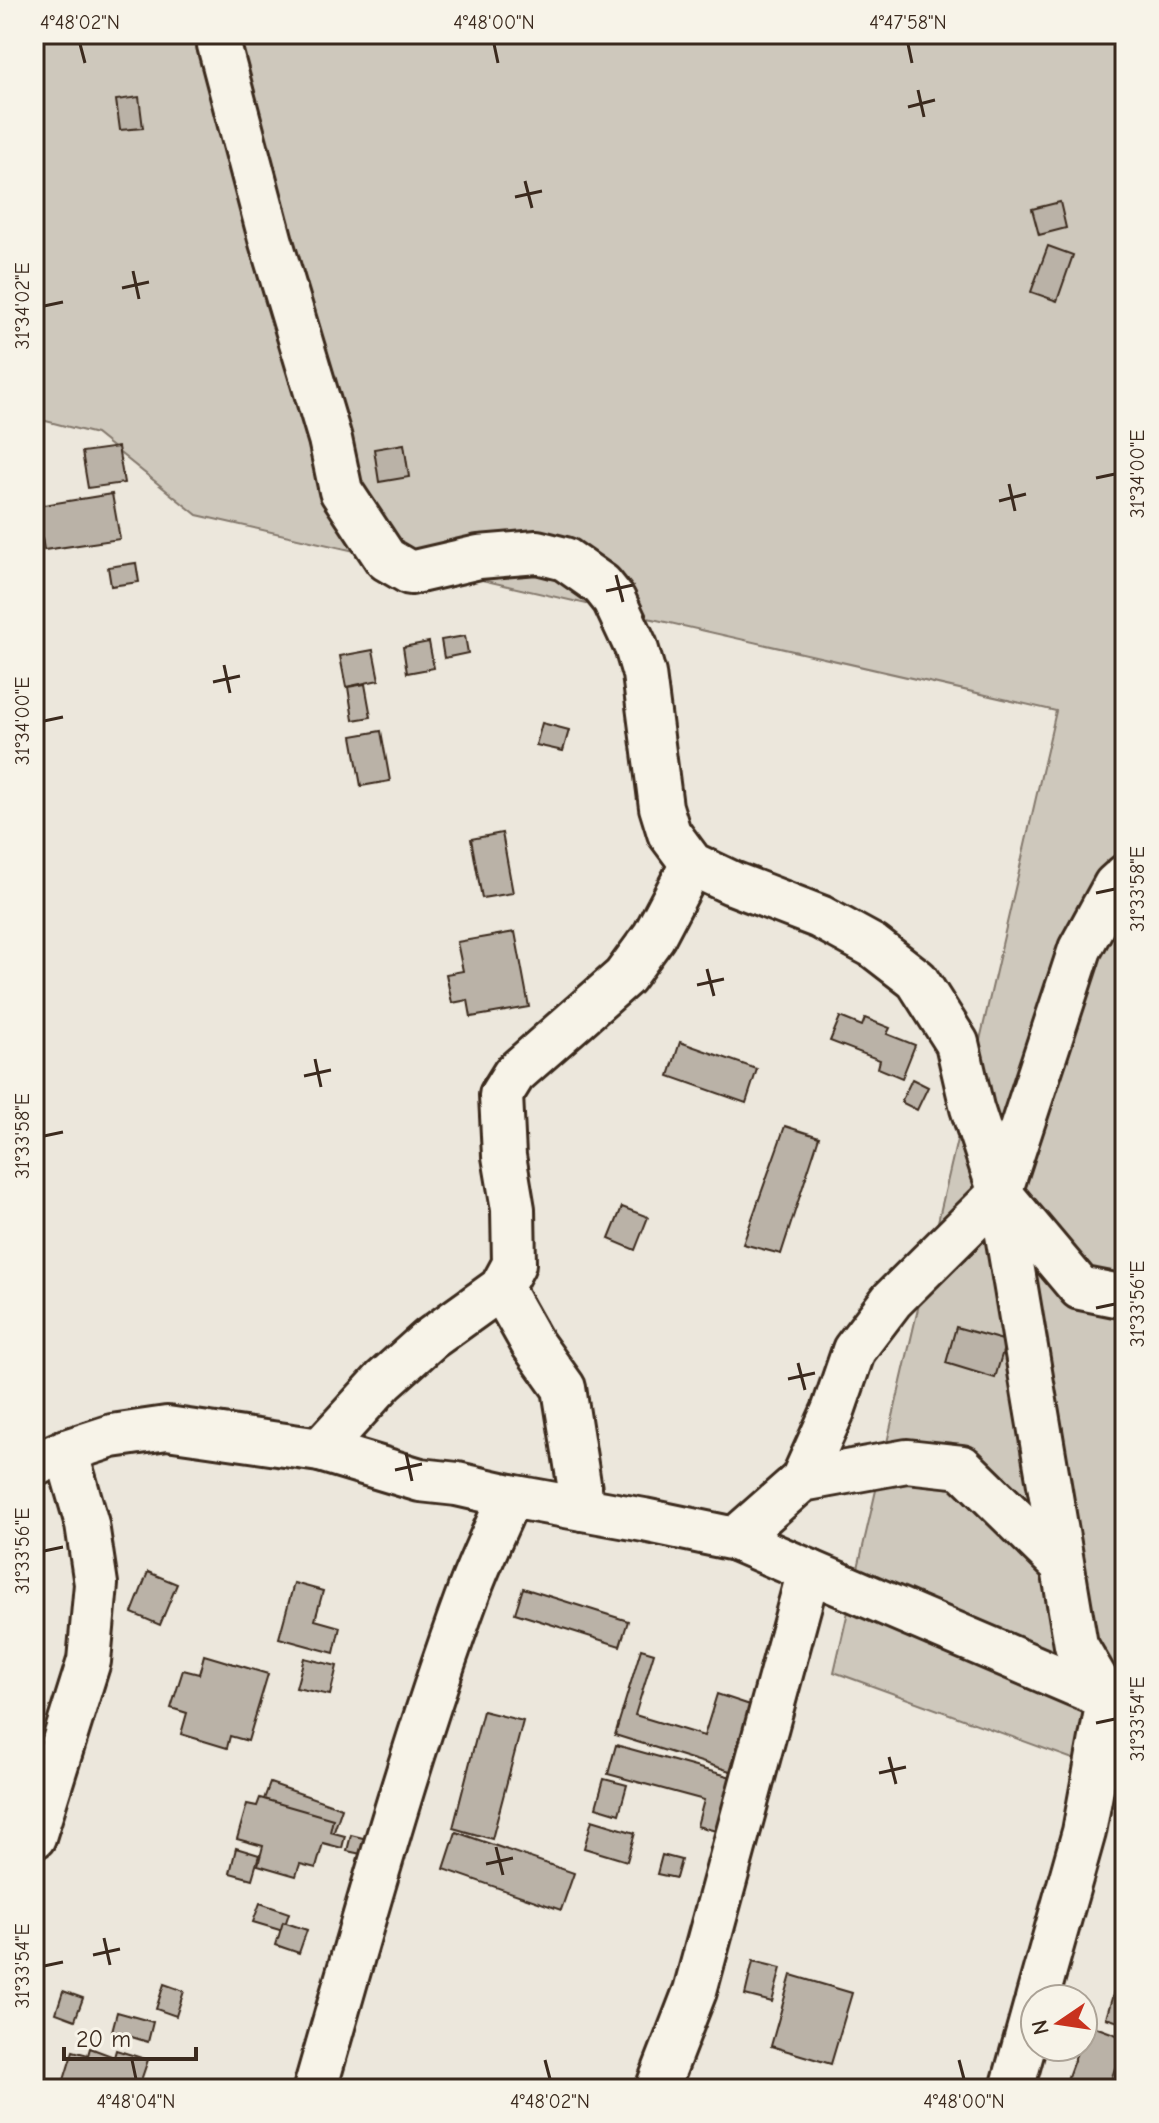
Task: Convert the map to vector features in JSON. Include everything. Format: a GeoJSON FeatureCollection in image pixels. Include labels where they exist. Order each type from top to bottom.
{"type":"FeatureCollection","features":[{"type":"Feature","properties":{"kind":"street"},"geometry":{"type":"LineString","coordinates":[[220,34],[219,45],[258,196],[330,439],[341,491],[386,559],[410,573],[479,557],[537,552],[565,559],[602,585],[614,600],[636,647],[644,674],[661,807],[669,833],[692,864],[820,917],[873,946],[917,980],[957,1043],[972,1108],[1000,1193],[1076,1645],[1117,1702],[1042,1983]]}},
{"type":"Feature","properties":{"kind":"street"},"geometry":{"type":"LineString","coordinates":[[320,1450],[384,1380],[430,1339],[501,1288],[514,1264],[513,1209],[504,1156],[501,1095],[514,1074],[624,977],[654,936],[692,864]]}},
{"type":"Feature","properties":{"kind":"street"},"geometry":{"type":"LineString","coordinates":[[735,1539],[802,1480],[833,1411],[854,1350],[892,1300],[1000,1193],[1080,949],[1115,885],[1125,876]]}},
{"type":"Feature","properties":{"kind":"street"},"geometry":{"type":"LineString","coordinates":[[1000,1193],[1080,1288],[1125,1297]]}},
{"type":"Feature","properties":{"kind":"street"},"geometry":{"type":"LineString","coordinates":[[501,1288],[532,1343],[564,1388],[583,1509]]}},
{"type":"Feature","properties":{"kind":"street"},"geometry":{"type":"LineString","coordinates":[[34,1837],[89,1661],[96,1584],[87,1524],[50,1458],[112,1436],[167,1428],[320,1450],[420,1480],[457,1484],[735,1539],[1117,1702]]}},
{"type":"Feature","properties":{"kind":"street"},"geometry":{"type":"LineString","coordinates":[[802,1480],[907,1461],[962,1467],[1062,1565]]}},
{"type":"Feature","properties":{"kind":"street"},"geometry":{"type":"LineString","coordinates":[[315,2089],[393,1820],[435,1690],[470,1588],[510,1496]]}},
{"type":"Feature","properties":{"kind":"street"},"geometry":{"type":"LineString","coordinates":[[657,2089],[695,1991],[809,1571]]}},
{"type":"Feature","properties":{"kind":"street"},"geometry":{"type":"LineString","coordinates":[[1012,2089],[1019,2063]]}},
{"type":"Feature","properties":{"kind":"shaded area"},"geometry":{"type":"Polygon","coordinates":[[[34,34],[1125,34],[1125,1778],[834,1672],[1056,711],[197,515],[96,434],[34,418],[34,34]]]}},
{"type":"Feature","properties":{"kind":"building"},"geometry":{"type":"Polygon","coordinates":[[[139,97],[143,128],[120,130],[116,100],[139,97]]]}},
{"type":"Feature","properties":{"kind":"building"},"geometry":{"type":"Polygon","coordinates":[[[1060,202],[1066,228],[1039,235],[1032,209],[1060,202]]]}},
{"type":"Feature","properties":{"kind":"building"},"geometry":{"type":"Polygon","coordinates":[[[1048,246],[1073,255],[1057,301],[1031,292],[1048,246]]]}},
{"type":"Feature","properties":{"kind":"building"},"geometry":{"type":"Polygon","coordinates":[[[404,444],[409,477],[379,482],[374,449],[404,444]]]}},
{"type":"Feature","properties":{"kind":"building"},"geometry":{"type":"Polygon","coordinates":[[[118,447],[124,483],[88,488],[82,452],[118,447]]]}},
{"type":"Feature","properties":{"kind":"building"},"geometry":{"type":"Polygon","coordinates":[[[112,494],[120,539],[44,550],[37,506],[112,494]]]}},
{"type":"Feature","properties":{"kind":"building"},"geometry":{"type":"Polygon","coordinates":[[[136,563],[139,582],[111,586],[108,567],[136,563]]]}},
{"type":"Feature","properties":{"kind":"building"},"geometry":{"type":"Polygon","coordinates":[[[465,636],[468,653],[444,658],[441,640],[465,636]]]}},
{"type":"Feature","properties":{"kind":"building"},"geometry":{"type":"Polygon","coordinates":[[[429,642],[434,668],[407,673],[403,647],[429,642]]]}},
{"type":"Feature","properties":{"kind":"building"},"geometry":{"type":"Polygon","coordinates":[[[373,650],[379,680],[346,687],[340,656],[373,650]]]}},
{"type":"Feature","properties":{"kind":"building"},"geometry":{"type":"Polygon","coordinates":[[[365,684],[371,717],[353,720],[348,687],[365,684]]]}},
{"type":"Feature","properties":{"kind":"building"},"geometry":{"type":"Polygon","coordinates":[[[542,723],[569,730],[563,751],[536,745],[542,723]]]}},
{"type":"Feature","properties":{"kind":"building"},"geometry":{"type":"Polygon","coordinates":[[[381,731],[390,781],[361,786],[352,736],[381,731]]]}},
{"type":"Feature","properties":{"kind":"building"},"geometry":{"type":"Polygon","coordinates":[[[502,833],[513,893],[482,898],[471,839],[502,833]]]}},
{"type":"Feature","properties":{"kind":"building"},"geometry":{"type":"Polygon","coordinates":[[[515,932],[529,1007],[471,1017],[468,1000],[452,1003],[446,974],[463,971],[457,942],[515,932]]]}},
{"type":"Feature","properties":{"kind":"building"},"geometry":{"type":"Polygon","coordinates":[[[840,1017],[862,1026],[865,1018],[890,1028],[887,1034],[915,1045],[902,1078],[878,1068],[880,1060],[830,1041],[840,1017]]]}},
{"type":"Feature","properties":{"kind":"building"},"geometry":{"type":"Polygon","coordinates":[[[680,1042],[757,1069],[746,1103],[669,1076],[680,1042]]]}},
{"type":"Feature","properties":{"kind":"building"},"geometry":{"type":"Polygon","coordinates":[[[912,1079],[928,1087],[917,1110],[901,1102],[912,1079]]]}},
{"type":"Feature","properties":{"kind":"building"},"geometry":{"type":"Polygon","coordinates":[[[785,1126],[819,1137],[781,1254],[743,1244],[785,1126]]]}},
{"type":"Feature","properties":{"kind":"building"},"geometry":{"type":"Polygon","coordinates":[[[622,1207],[648,1217],[635,1250],[609,1239],[622,1207]]]}},
{"type":"Feature","properties":{"kind":"building"},"geometry":{"type":"Polygon","coordinates":[[[956,1327],[1006,1341],[995,1378],[946,1363],[956,1327]]]}},
{"type":"Feature","properties":{"kind":"building"},"geometry":{"type":"Polygon","coordinates":[[[148,1572],[177,1584],[160,1625],[132,1613],[148,1572]]]}},
{"type":"Feature","properties":{"kind":"building"},"geometry":{"type":"Polygon","coordinates":[[[294,1583],[323,1591],[315,1620],[340,1627],[334,1653],[279,1638],[294,1583]]]}},
{"type":"Feature","properties":{"kind":"building"},"geometry":{"type":"Polygon","coordinates":[[[523,1588],[628,1621],[620,1646],[515,1613],[523,1588]]]}},
{"type":"Feature","properties":{"kind":"building"},"geometry":{"type":"Polygon","coordinates":[[[641,1649],[654,1653],[635,1715],[704,1736],[717,1694],[750,1705],[730,1771],[615,1735],[641,1649]]]}},
{"type":"Feature","properties":{"kind":"building"},"geometry":{"type":"Polygon","coordinates":[[[204,1655],[268,1674],[248,1741],[230,1736],[227,1748],[181,1734],[187,1713],[171,1708],[183,1670],[199,1674],[204,1655]]]}},
{"type":"Feature","properties":{"kind":"building"},"geometry":{"type":"Polygon","coordinates":[[[304,1658],[337,1666],[330,1695],[296,1688],[304,1658]]]}},
{"type":"Feature","properties":{"kind":"building"},"geometry":{"type":"Polygon","coordinates":[[[483,1711],[523,1721],[492,1839],[453,1828],[483,1711]]]}},
{"type":"Feature","properties":{"kind":"building"},"geometry":{"type":"Polygon","coordinates":[[[616,1745],[735,1778],[720,1832],[697,1826],[704,1800],[608,1774],[616,1745]]]}},
{"type":"Feature","properties":{"kind":"building"},"geometry":{"type":"Polygon","coordinates":[[[604,1779],[627,1785],[619,1814],[596,1807],[604,1779]]]}},
{"type":"Feature","properties":{"kind":"building"},"geometry":{"type":"Polygon","coordinates":[[[270,1783],[342,1808],[330,1843],[310,1835],[305,1850],[276,1839],[280,1829],[256,1821],[270,1783]]]}},
{"type":"Feature","properties":{"kind":"building"},"geometry":{"type":"Polygon","coordinates":[[[260,1798],[333,1819],[330,1832],[345,1836],[342,1848],[323,1843],[316,1868],[300,1864],[296,1876],[258,1865],[263,1846],[237,1839],[247,1804],[257,1806],[260,1798]]]}},
{"type":"Feature","properties":{"kind":"building"},"geometry":{"type":"Polygon","coordinates":[[[592,1820],[635,1833],[627,1861],[584,1848],[592,1820]]]}},
{"type":"Feature","properties":{"kind":"building"},"geometry":{"type":"Polygon","coordinates":[[[456,1832],[574,1873],[561,1910],[444,1869],[456,1832]]]}},
{"type":"Feature","properties":{"kind":"building"},"geometry":{"type":"Polygon","coordinates":[[[351,1835],[371,1840],[366,1855],[347,1851],[351,1835]]]}},
{"type":"Feature","properties":{"kind":"building"},"geometry":{"type":"Polygon","coordinates":[[[236,1848],[259,1855],[252,1879],[230,1873],[236,1848]]]}},
{"type":"Feature","properties":{"kind":"building"},"geometry":{"type":"Polygon","coordinates":[[[662,1855],[681,1860],[676,1878],[657,1874],[662,1855]]]}},
{"type":"Feature","properties":{"kind":"building"},"geometry":{"type":"Polygon","coordinates":[[[260,1903],[289,1913],[283,1931],[253,1922],[260,1903]]]}},
{"type":"Feature","properties":{"kind":"building"},"geometry":{"type":"Polygon","coordinates":[[[283,1922],[307,1930],[299,1953],[276,1945],[283,1922]]]}},
{"type":"Feature","properties":{"kind":"building"},"geometry":{"type":"Polygon","coordinates":[[[753,1961],[781,1968],[772,2002],[745,1995],[753,1961]]]}},
{"type":"Feature","properties":{"kind":"building"},"geometry":{"type":"Polygon","coordinates":[[[791,1975],[852,1993],[831,2064],[771,2046],[791,1975]]]}},
{"type":"Feature","properties":{"kind":"building"},"geometry":{"type":"Polygon","coordinates":[[[164,1984],[184,1991],[176,2016],[156,2009],[164,1984]]]}},
{"type":"Feature","properties":{"kind":"building"},"geometry":{"type":"Polygon","coordinates":[[[1115,1988],[1125,1991],[1125,2024],[1106,2018],[1115,1988]]]}},
{"type":"Feature","properties":{"kind":"building"},"geometry":{"type":"Polygon","coordinates":[[[63,1991],[83,1998],[75,2020],[56,2013],[63,1991]]]}},
{"type":"Feature","properties":{"kind":"building"},"geometry":{"type":"Polygon","coordinates":[[[117,2012],[153,2022],[148,2042],[112,2031],[117,2012]]]}},
{"type":"Feature","properties":{"kind":"building"},"geometry":{"type":"Polygon","coordinates":[[[1099,2028],[1125,2038],[1125,2072],[1115,2068],[1108,2089],[1084,2089],[1066,2082],[1073,2063],[1099,2063],[1099,2028]]]}},
{"type":"Feature","properties":{"kind":"building"},"geometry":{"type":"Polygon","coordinates":[[[90,2048],[114,2057],[116,2050],[148,2060],[138,2089],[71,2089],[73,2083],[64,2080],[73,2051],[88,2055],[90,2048]]]}},
{"type":"Feature","properties":{"kind":"building"},"geometry":{"type":"Polygon","coordinates":[[[34,2076],[53,2082],[51,2089],[34,2089],[34,2076]]]}}]}
